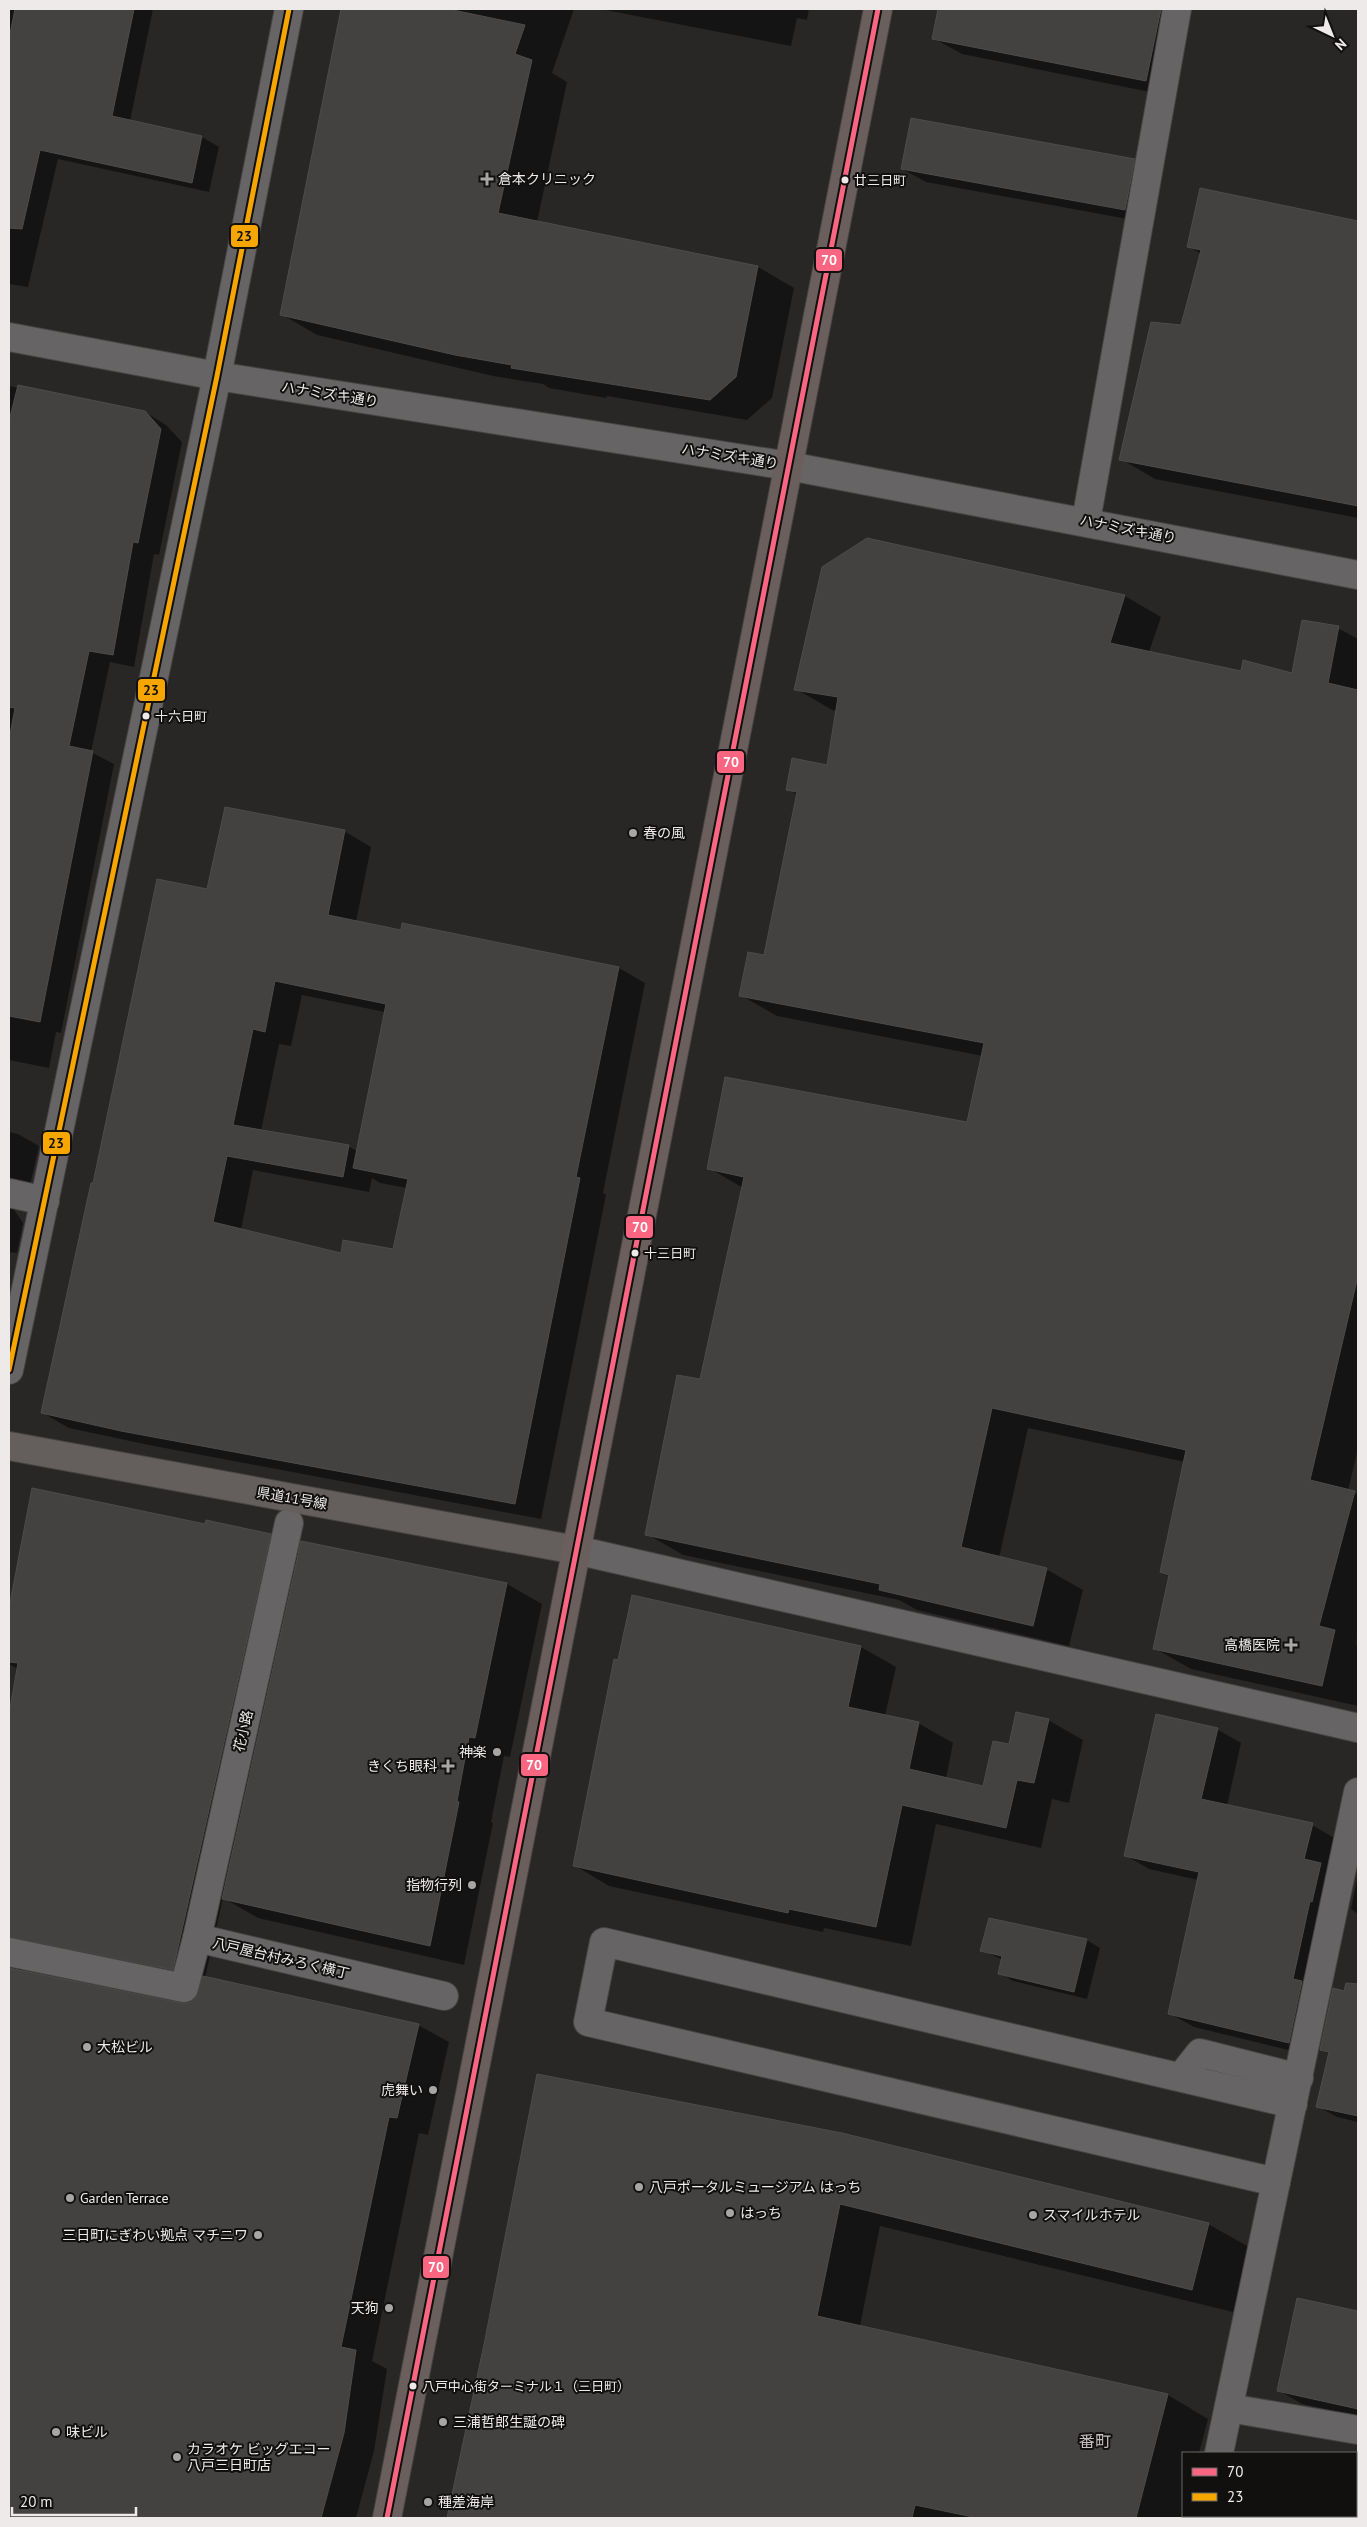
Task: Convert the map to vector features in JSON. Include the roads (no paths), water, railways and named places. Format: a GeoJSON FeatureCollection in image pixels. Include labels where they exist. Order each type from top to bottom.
{"type":"FeatureCollection","features":[{"type":"Feature","properties":{"kind":"highway"},"geometry":{"type":"LineString","coordinates":[[387,2518],[878,9]]}},
{"type":"Feature","properties":{"kind":"main road","name":"県道11号線"},"geometry":{"type":"LineString","coordinates":[[9,1446],[576,1550]]}},
{"type":"Feature","properties":{"kind":"street"},"geometry":{"type":"LineString","coordinates":[[9,1370],[216,376],[289,9]]}},
{"type":"Feature","properties":{"kind":"street"},"geometry":{"type":"LineString","coordinates":[[1086,521],[1177,9]]}},
{"type":"Feature","properties":{"kind":"street","name":"ハナミズキ通り"},"geometry":{"type":"LineString","coordinates":[[9,337],[216,376],[789,466],[1086,521],[1358,575]]}},
{"type":"Feature","properties":{"kind":"street"},"geometry":{"type":"LineString","coordinates":[[9,1193],[44,1200]]}},
{"type":"Feature","properties":{"kind":"street","name":"花小路"},"geometry":{"type":"LineString","coordinates":[[197,1938],[289,1523]]}},
{"type":"Feature","properties":{"kind":"street"},"geometry":{"type":"LineString","coordinates":[[576,1550],[1358,1728]]}},
{"type":"Feature","properties":{"kind":"street"},"geometry":{"type":"LineString","coordinates":[[1219,2452],[1358,1792]]}},
{"type":"Feature","properties":{"kind":"street","name":"八戸屋台村みろく横丁"},"geometry":{"type":"LineString","coordinates":[[9,1952],[184,1988],[197,1938],[444,1996]]}},
{"type":"Feature","properties":{"kind":"street"},"geometry":{"type":"LineString","coordinates":[[1276,2182],[588,2022],[604,1942],[1181,2076],[1200,2053],[1296,2091]]}},
{"type":"Feature","properties":{"kind":"street"},"geometry":{"type":"LineString","coordinates":[[1229,2408],[1358,2430]]}},
{"type":"Feature","properties":{"kind":"place","name":"倉本クリニック"},"geometry":{"type":"Point","coordinates":[487,179]}},
{"type":"Feature","properties":{"kind":"place","name":"廿三日町"},"geometry":{"type":"Point","coordinates":[845,180]}},
{"type":"Feature","properties":{"kind":"place","name":"十六日町"},"geometry":{"type":"Point","coordinates":[146,716]}},
{"type":"Feature","properties":{"kind":"place","name":"春の風"},"geometry":{"type":"Point","coordinates":[633,833]}},
{"type":"Feature","properties":{"kind":"place","name":"十三日町"},"geometry":{"type":"Point","coordinates":[635,1253]}},
{"type":"Feature","properties":{"kind":"place","name":"高橋医院"},"geometry":{"type":"Point","coordinates":[1291,1645]}},
{"type":"Feature","properties":{"kind":"place","name":"神楽"},"geometry":{"type":"Point","coordinates":[497,1752]}},
{"type":"Feature","properties":{"kind":"place","name":"きくち眼科"},"geometry":{"type":"Point","coordinates":[448,1766]}},
{"type":"Feature","properties":{"kind":"place","name":"指物行列"},"geometry":{"type":"Point","coordinates":[472,1885]}},
{"type":"Feature","properties":{"kind":"place","name":"大松ビル"},"geometry":{"type":"Point","coordinates":[87,2047]}},
{"type":"Feature","properties":{"kind":"place","name":"虎舞い"},"geometry":{"type":"Point","coordinates":[433,2090]}},
{"type":"Feature","properties":{"kind":"place","name":"八戸ポータルミュージアム はっち"},"geometry":{"type":"Point","coordinates":[639,2187]}},
{"type":"Feature","properties":{"kind":"place","name":"Garden Terrace"},"geometry":{"type":"Point","coordinates":[70,2198]}},
{"type":"Feature","properties":{"kind":"place","name":"はっち"},"geometry":{"type":"Point","coordinates":[730,2213]}},
{"type":"Feature","properties":{"kind":"place","name":"スマイルホテル"},"geometry":{"type":"Point","coordinates":[1033,2215]}},
{"type":"Feature","properties":{"kind":"place","name":"三日町にぎわい拠点 マチニワ"},"geometry":{"type":"Point","coordinates":[258,2235]}},
{"type":"Feature","properties":{"kind":"place","name":"天狗"},"geometry":{"type":"Point","coordinates":[389,2308]}},
{"type":"Feature","properties":{"kind":"place","name":"八戸中心街ターミナル１（三日町）"},"geometry":{"type":"Point","coordinates":[413,2386]}},
{"type":"Feature","properties":{"kind":"place","name":"三浦哲郎生誕の碑"},"geometry":{"type":"Point","coordinates":[443,2422]}},
{"type":"Feature","properties":{"kind":"place","name":"味ビル"},"geometry":{"type":"Point","coordinates":[56,2432]}},
{"type":"Feature","properties":{"kind":"place","name":"カラオケ ビッグエコー 八戸三日町店"},"geometry":{"type":"Point","coordinates":[177,2457]}},
{"type":"Feature","properties":{"kind":"place","name":"種差海岸"},"geometry":{"type":"Point","coordinates":[428,2502]}},
{"type":"Feature","properties":{"kind":"district","name":"番町"},"geometry":{"type":"Point","coordinates":[1095,2441]}}]}
